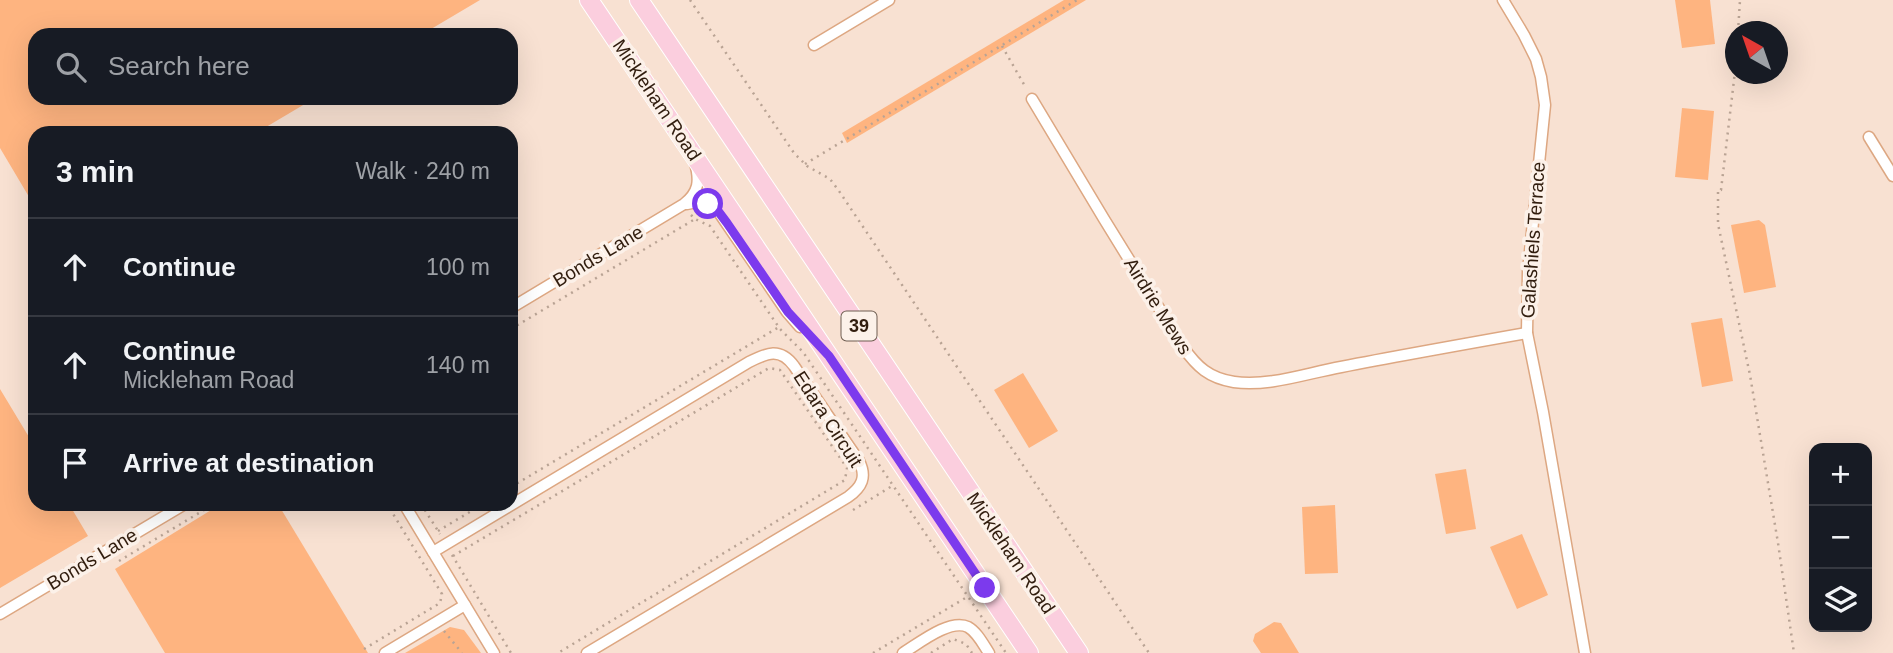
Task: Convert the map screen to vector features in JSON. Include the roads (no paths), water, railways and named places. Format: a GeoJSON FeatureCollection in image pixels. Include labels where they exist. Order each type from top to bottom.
{"type":"FeatureCollection","features":[{"type":"Feature","properties":{"kind":"main road","name":"Mickleham Road"},"geometry":{"type":"LineString","coordinates":[[589,0],[1029,653]]}},
{"type":"Feature","properties":{"kind":"main road","name":"Mickleham Road"},"geometry":{"type":"LineString","coordinates":[[639,0],[1079,653]]}},
{"type":"Feature","properties":{"kind":"street"},"geometry":{"type":"LineString","coordinates":[[814,45],[889,0]]}},
{"type":"Feature","properties":{"kind":"street","name":"Galashiels Terrace"},"geometry":{"type":"LineString","coordinates":[[1503,0],[1536,59],[1545,105],[1528,271],[1527,333],[1585,653]]}},
{"type":"Feature","properties":{"kind":"street","name":"Airdrie Mews"},"geometry":{"type":"LineString","coordinates":[[1032,99],[1183,347],[1198,367],[1214,376],[1231,382],[1269,382],[1341,366],[1527,333]]}},
{"type":"Feature","properties":{"kind":"street"},"geometry":{"type":"LineString","coordinates":[[1870,137],[1893,176]]}},
{"type":"Feature","properties":{"kind":"street"},"geometry":{"type":"LineString","coordinates":[[684,204],[696,192],[698,184],[688,147]]}},
{"type":"Feature","properties":{"kind":"street"},"geometry":{"type":"LineString","coordinates":[[684,204],[702,201],[718,211],[788,312],[829,356]]}},
{"type":"Feature","properties":{"kind":"street","name":"Bonds Lane"},"geometry":{"type":"LineString","coordinates":[[518,305],[684,204]]}},
{"type":"Feature","properties":{"kind":"street","name":"Edara Circuit"},"geometry":{"type":"LineString","coordinates":[[518,501],[749,362],[770,353],[787,357],[859,461],[863,471],[860,487],[848,497],[587,653]]}},
{"type":"Feature","properties":{"kind":"street","name":"Bonds Lane"},"geometry":{"type":"LineString","coordinates":[[0,614],[173,511]]}},
{"type":"Feature","properties":{"kind":"street"},"geometry":{"type":"LineString","coordinates":[[408,511],[494,653]]}},
{"type":"Feature","properties":{"kind":"street","name":"Edara Circuit"},"geometry":{"type":"LineString","coordinates":[[433,552],[501,511]]}},
{"type":"Feature","properties":{"kind":"street"},"geometry":{"type":"LineString","coordinates":[[386,653],[465,605]]}},
{"type":"Feature","properties":{"kind":"street"},"geometry":{"type":"LineString","coordinates":[[903,653],[955,625],[967,627],[974,632],[989,653]]}}]}
